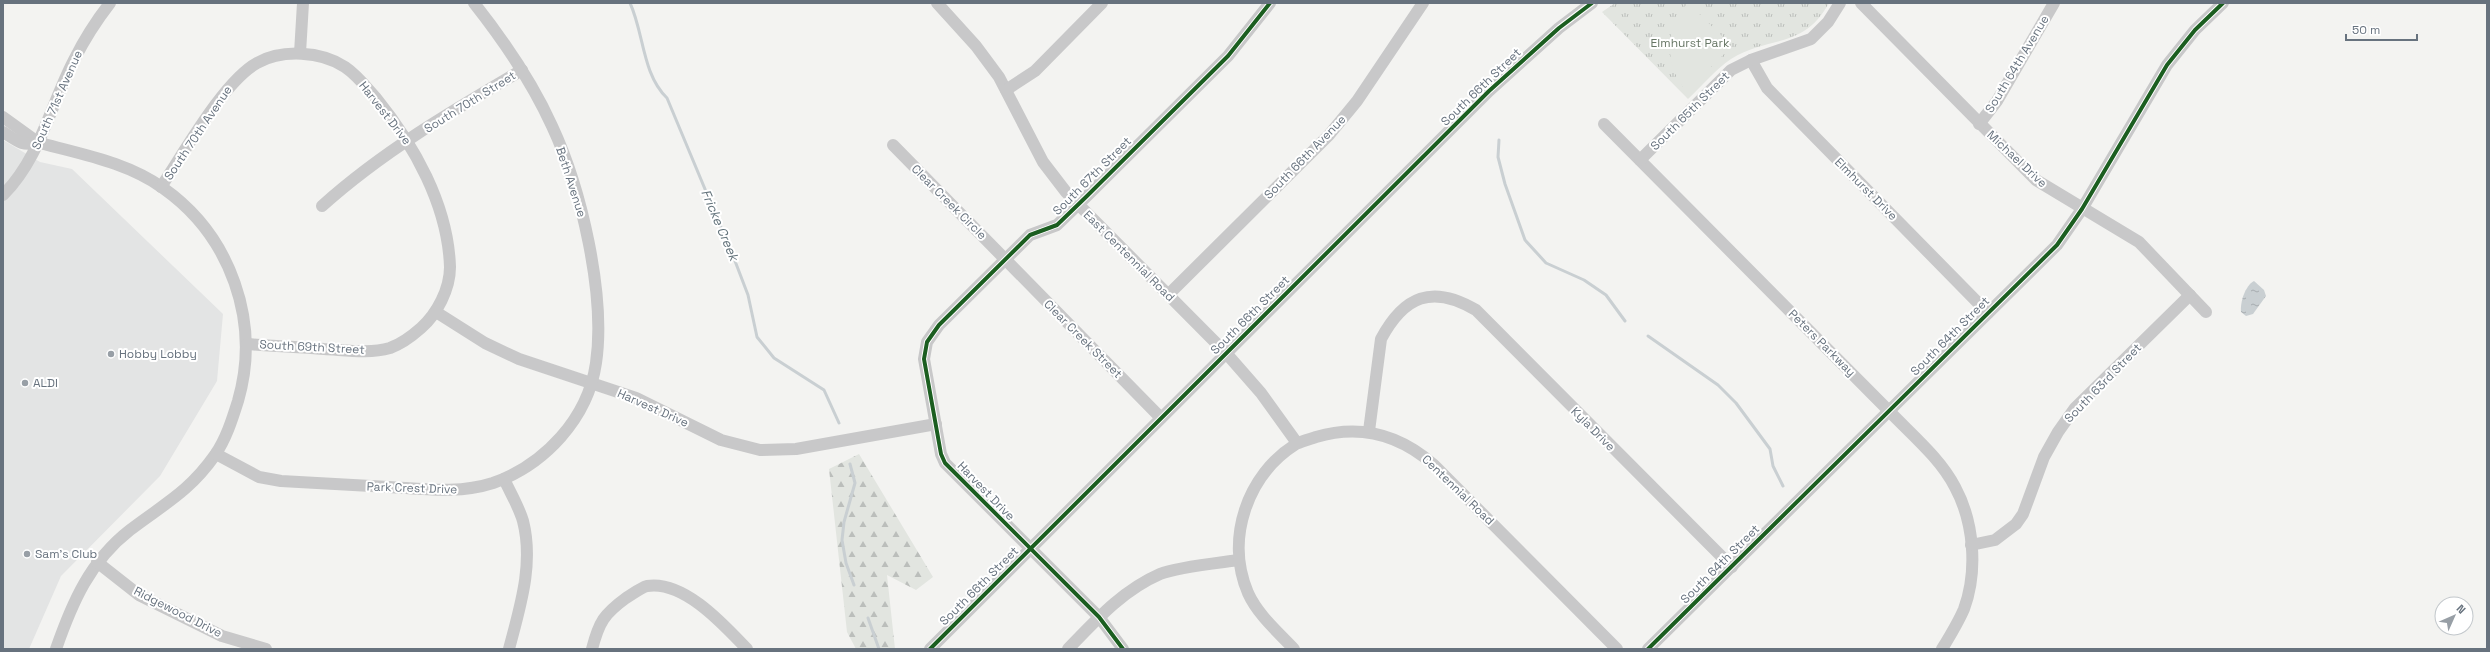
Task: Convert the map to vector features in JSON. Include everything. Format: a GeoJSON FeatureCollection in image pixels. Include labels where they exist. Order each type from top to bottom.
{"type":"FeatureCollection","features":[{"type":"Feature","properties":{"kind":"street","name":"South 71st Avenue"},"geometry":{"type":"LineString","coordinates":[[3,195],[18,180],[39,143],[74,61],[110,3]]}},
{"type":"Feature","properties":{"kind":"street"},"geometry":{"type":"LineString","coordinates":[[300,53],[303,3]]}},
{"type":"Feature","properties":{"kind":"street","name":"Beth Avenue"},"geometry":{"type":"LineString","coordinates":[[474,3],[495,30],[522,70],[552,127],[578,197],[593,264],[597,327],[596,363],[591,383]]}},
{"type":"Feature","properties":{"kind":"street","name":"East Centennial Road"},"geometry":{"type":"LineString","coordinates":[[931,3],[946,14]]}},
{"type":"Feature","properties":{"kind":"street","name":"East Centennial Road"},"geometry":{"type":"LineString","coordinates":[[937,3],[976,46],[1006,90],[1043,162],[1078,204],[1226,353]]}},
{"type":"Feature","properties":{"kind":"street"},"geometry":{"type":"LineString","coordinates":[[1006,90],[1035,70],[1102,3]]}},
{"type":"Feature","properties":{"kind":"street","name":"South 67th Street"},"geometry":{"type":"LineString","coordinates":[[936,424],[924,359],[927,342],[939,325],[1030,235],[1057,225],[1228,56],[1270,3]]}},
{"type":"Feature","properties":{"kind":"street","name":"South 66th Avenue"},"geometry":{"type":"LineString","coordinates":[[1168,295],[1329,135],[1357,101],[1423,3]]}},
{"type":"Feature","properties":{"kind":"street","name":"South 66th Street"},"geometry":{"type":"LineString","coordinates":[[930,649],[1489,91],[1559,28],[1592,3]]}},
{"type":"Feature","properties":{"kind":"street","name":"South 65th Street"},"geometry":{"type":"LineString","coordinates":[[1640,160],[1724,76],[1740,64],[1811,39],[1828,22],[1840,3]]}},
{"type":"Feature","properties":{"kind":"street","name":"Michael Drive"},"geometry":{"type":"LineString","coordinates":[[1861,3],[2036,180],[2139,242],[2206,312]]}},
{"type":"Feature","properties":{"kind":"street","name":"South 64th Avenue"},"geometry":{"type":"LineString","coordinates":[[1979,124],[1997,101],[2054,3]]}},
{"type":"Feature","properties":{"kind":"street","name":"South 64th Street"},"geometry":{"type":"LineString","coordinates":[[1648,649],[2057,245],[2082,209],[2167,64],[2195,30],[2223,3]]}},
{"type":"Feature","properties":{"kind":"street","name":"Harvest Drive"},"geometry":{"type":"LineString","coordinates":[[300,53],[329,60],[345,67],[364,85],[408,140],[422,167],[437,204],[448,244],[450,269],[444,292],[436,312],[485,343],[519,359],[636,398],[721,440],[760,450],[796,449],[936,424],[945,464],[1029,550],[1099,617],[1123,649]]}},
{"type":"Feature","properties":{"kind":"street","name":"South 70th Avenue"},"geometry":{"type":"LineString","coordinates":[[161,187],[231,84],[258,62],[300,53]]}},
{"type":"Feature","properties":{"kind":"street","name":"Elmhurst Drive"},"geometry":{"type":"LineString","coordinates":[[1751,60],[1767,88],[1988,313]]}},
{"type":"Feature","properties":{"kind":"street","name":"South 70th Street"},"geometry":{"type":"LineString","coordinates":[[322,206],[355,176],[408,140],[522,70]]}},
{"type":"Feature","properties":{"kind":"street"},"geometry":{"type":"LineString","coordinates":[[3,118],[39,143]]}},
{"type":"Feature","properties":{"kind":"street","name":"Peters Parkway"},"geometry":{"type":"LineString","coordinates":[[1604,124],[1927,450],[1955,486],[1969,522],[1971,545],[1970,579],[1961,616],[1942,649]]}},
{"type":"Feature","properties":{"kind":"street"},"geometry":{"type":"LineString","coordinates":[[3,132],[22,143],[39,143],[109,161],[134,171],[161,187],[184,204],[208,229],[226,261],[241,303],[247,344],[241,388],[232,421],[216,454],[187,488],[130,530],[97,562],[76,596],[56,649]]}},
{"type":"Feature","properties":{"kind":"street","name":"Clear Creek Circle"},"geometry":{"type":"LineString","coordinates":[[893,145],[1005,259]]}},
{"type":"Feature","properties":{"kind":"street","name":"Clear Creek Street"},"geometry":{"type":"LineString","coordinates":[[1005,259],[1161,418]]}},
{"type":"Feature","properties":{"kind":"street","name":"South 63rd Street"},"geometry":{"type":"LineString","coordinates":[[1971,545],[1995,540],[2016,524],[2026,508],[2044,457],[2058,432],[2075,408],[2190,295]]}},
{"type":"Feature","properties":{"kind":"street","name":"Kyla Drive"},"geometry":{"type":"LineString","coordinates":[[1369,432],[1381,339],[1388,326],[1406,305],[1418,298],[1434,296],[1450,298],[1476,310],[1732,567]]}},
{"type":"Feature","properties":{"kind":"street","name":"South 69th Street"},"geometry":{"type":"LineString","coordinates":[[247,344],[365,351],[390,348],[412,336],[436,312]]}},
{"type":"Feature","properties":{"kind":"street"},"geometry":{"type":"LineString","coordinates":[[1226,353],[1261,393],[1297,444],[1271,466],[1254,488],[1244,513],[1239,538],[1239,560],[1248,593],[1264,618],[1294,649]]}},
{"type":"Feature","properties":{"kind":"street","name":"Park Crest Drive"},"geometry":{"type":"LineString","coordinates":[[216,454],[259,477],[282,481],[448,490],[475,488],[518,472],[541,456],[557,441],[571,424],[591,383]]}},
{"type":"Feature","properties":{"kind":"street","name":"Centennial Road"},"geometry":{"type":"LineString","coordinates":[[1297,444],[1332,432],[1369,432],[1404,443],[1430,461],[1617,649]]}},
{"type":"Feature","properties":{"kind":"street"},"geometry":{"type":"LineString","coordinates":[[504,478],[523,521],[528,558],[526,584],[509,649]]}},
{"type":"Feature","properties":{"kind":"street"},"geometry":{"type":"LineString","coordinates":[[1068,649],[1099,617],[1127,592],[1161,574],[1239,560]]}},
{"type":"Feature","properties":{"kind":"street","name":"Ridgewood Drive"},"geometry":{"type":"LineString","coordinates":[[97,562],[139,595],[222,636],[266,649]]}},
{"type":"Feature","properties":{"kind":"street"},"geometry":{"type":"LineString","coordinates":[[592,649],[599,624],[607,612],[637,590],[646,586],[660,586],[673,589],[700,603],[747,649]]}},
{"type":"Feature","properties":{"kind":"shaded area"},"geometry":{"type":"Polygon","coordinates":[[[3,140],[40,162],[72,169],[223,314],[217,381],[160,476],[61,576],[29,649],[3,649],[3,140]]]}},
{"type":"Feature","properties":{"kind":"green space","name":"Elmhurst Park"},"geometry":{"type":"Polygon","coordinates":[[[1615,3],[1829,3],[1819,18],[1797,35],[1745,52],[1725,63],[1688,99],[1602,12],[1615,3]]]}},
{"type":"Feature","properties":{"kind":"green space"},"geometry":{"type":"Polygon","coordinates":[[[1688,3],[1728,42],[1727,51],[1686,92],[1674,70],[1670,46],[1674,24],[1688,3]]]}},
{"type":"Feature","properties":{"kind":"green space"},"geometry":{"type":"Polygon","coordinates":[[[859,454],[933,577],[916,590],[887,575],[895,649],[856,649],[847,632],[829,469],[859,454]]]}},
{"type":"Feature","properties":{"kind":"water"},"geometry":{"type":"Polygon","coordinates":[[[2254,281],[2264,290],[2266,296],[2253,314],[2246,316],[2241,312],[2242,299],[2248,287],[2254,281]]]}},
{"type":"Feature","properties":{"kind":"waterway","name":"Fricke Creek"},"geometry":{"type":"LineString","coordinates":[[630,3],[635,15],[648,65],[659,88],[667,98],[748,295],[757,337],[774,358],[824,390],[839,423]]}},
{"type":"Feature","properties":{"kind":"waterway"},"geometry":{"type":"LineString","coordinates":[[1499,140],[1498,157],[1505,184],[1525,240],[1546,263],[1584,280],[1606,295],[1625,321]]}},
{"type":"Feature","properties":{"kind":"waterway"},"geometry":{"type":"LineString","coordinates":[[1648,336],[1718,385],[1736,403],[1770,449],[1773,466],[1783,486]]}},
{"type":"Feature","properties":{"kind":"waterway","name":"Fricke Creek"},"geometry":{"type":"LineString","coordinates":[[850,464],[855,483],[844,522],[842,540],[846,563],[854,585]]}},
{"type":"Feature","properties":{"kind":"waterway","name":"Fricke Creek"},"geometry":{"type":"LineString","coordinates":[[868,618],[879,649]]}},
{"type":"Feature","properties":{"kind":"cycle path"},"geometry":{"type":"LineString","coordinates":[[1123,649],[1099,617],[945,463],[941,454],[924,359],[927,342],[939,325],[1030,235],[1057,225],[1087,196],[1228,56],[1270,3]]}},
{"type":"Feature","properties":{"kind":"cycle path"},"geometry":{"type":"LineString","coordinates":[[930,649],[1489,91],[1559,28],[1592,3]]}},
{"type":"Feature","properties":{"kind":"cycle path"},"geometry":{"type":"LineString","coordinates":[[1648,649],[2057,245],[2082,209],[2167,65],[2195,30],[2223,3]]}},
{"type":"Feature","properties":{"kind":"place","name":"Hobby Lobby"},"geometry":{"type":"Point","coordinates":[111,354]}},
{"type":"Feature","properties":{"kind":"place","name":"ALDI"},"geometry":{"type":"Point","coordinates":[25,383]}},
{"type":"Feature","properties":{"kind":"place","name":"Sam's Club"},"geometry":{"type":"Point","coordinates":[27,554]}}]}
